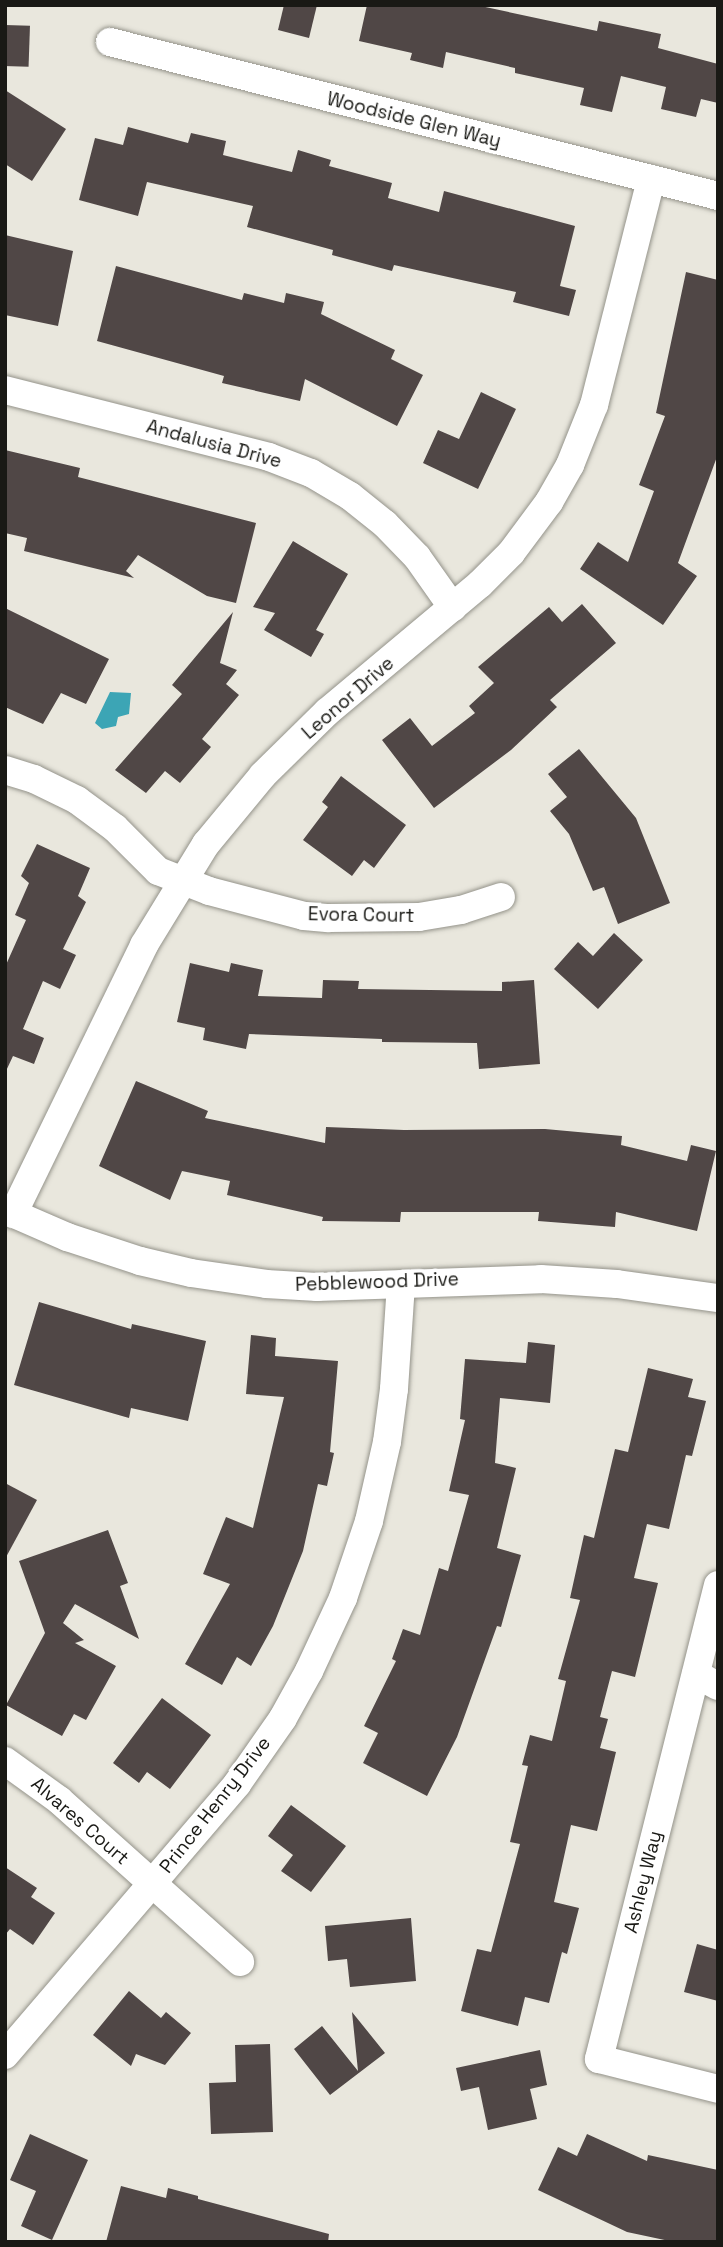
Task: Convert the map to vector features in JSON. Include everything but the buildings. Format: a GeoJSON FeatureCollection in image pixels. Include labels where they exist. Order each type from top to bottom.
{"type":"FeatureCollection","features":[{"type":"Feature","properties":{"kind":"street","name":"Woodside Glen Way"},"geometry":{"type":"LineString","coordinates":[[110,42],[718,196]]}},
{"type":"Feature","properties":{"kind":"street","name":"Leonor Drive"},"geometry":{"type":"LineString","coordinates":[[9,1212],[144,945],[206,844],[263,775],[327,712],[453,608],[511,553],[549,502],[570,465],[594,405],[651,179]]}},
{"type":"Feature","properties":{"kind":"street","name":"Andalusia Drive"},"geometry":{"type":"LineString","coordinates":[[5,390],[269,457],[311,473],[350,496],[385,524],[417,557],[453,608]]}},
{"type":"Feature","properties":{"kind":"street","name":"Evora Court"},"geometry":{"type":"LineString","coordinates":[[5,770],[34,779],[77,800],[116,828],[158,871],[209,891],[304,916],[419,917],[461,911],[500,897]]}},
{"type":"Feature","properties":{"kind":"street","name":"Pebblewood Drive"},"geometry":{"type":"LineString","coordinates":[[9,1212],[67,1237],[191,1273],[317,1287],[541,1279],[617,1284],[718,1298]]}},
{"type":"Feature","properties":{"kind":"street","name":"Prince Henry Drive"},"geometry":{"type":"LineString","coordinates":[[5,2056],[237,1784],[283,1718],[343,1598],[369,1521],[387,1443],[394,1389],[401,1284]]}},
{"type":"Feature","properties":{"kind":"street","name":"Ashley Way"},"geometry":{"type":"LineString","coordinates":[[718,1586],[707,1680],[599,2059],[718,2089]]}},
{"type":"Feature","properties":{"kind":"street","name":"Alvares Court"},"geometry":{"type":"LineString","coordinates":[[5,1761],[58,1800],[151,1885]]}},
{"type":"Feature","properties":{"kind":"street","name":"Prince Henry Drive"},"geometry":{"type":"LineString","coordinates":[[151,1885],[240,1962]]}},
{"type":"Feature","properties":{"kind":"water"},"geometry":{"type":"Polygon","coordinates":[[[110,692],[131,693],[129,714],[118,717],[116,726],[102,729],[95,723],[110,692]]]}}]}
